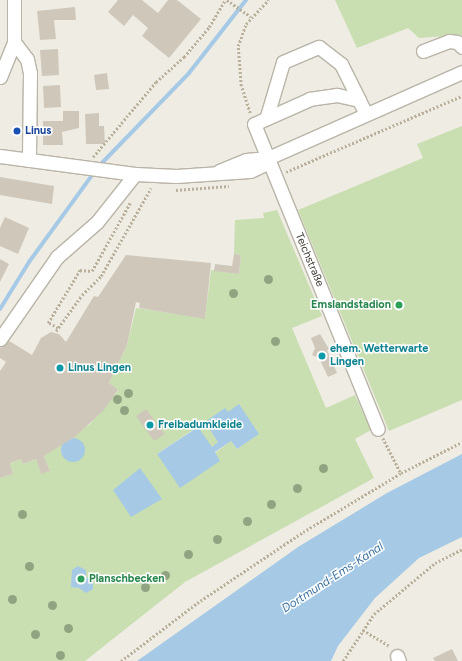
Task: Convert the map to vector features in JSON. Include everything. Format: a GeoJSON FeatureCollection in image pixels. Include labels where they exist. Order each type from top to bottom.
{"type":"FeatureCollection","features":[{"type":"Feature","properties":{"kind":"street"},"geometry":{"type":"LineString","coordinates":[[0,77],[14,42],[14,0]]}},
{"type":"Feature","properties":{"kind":"street"},"geometry":{"type":"LineString","coordinates":[[423,51],[449,40],[457,42],[462,47]]}},
{"type":"Feature","properties":{"kind":"street"},"geometry":{"type":"LineString","coordinates":[[14,42],[27,59],[30,73],[29,160]]}},
{"type":"Feature","properties":{"kind":"street"},"geometry":{"type":"LineString","coordinates":[[267,116],[283,62],[319,48],[341,64],[366,114]]}},
{"type":"Feature","properties":{"kind":"street"},"geometry":{"type":"LineString","coordinates":[[0,156],[134,174],[176,176],[216,173],[246,160],[268,158],[462,72]]}},
{"type":"Feature","properties":{"kind":"street"},"geometry":{"type":"LineString","coordinates":[[254,124],[267,116],[310,99],[337,95],[359,100]]}},
{"type":"Feature","properties":{"kind":"street","name":"Teichstraße"},"geometry":{"type":"LineString","coordinates":[[254,124],[378,429]]}},
{"type":"Feature","properties":{"kind":"street"},"geometry":{"type":"LineString","coordinates":[[0,338],[57,257],[96,222],[134,174]]}},
{"type":"Feature","properties":{"kind":"path"},"geometry":{"type":"LineString","coordinates":[[85,167],[156,82],[184,57],[209,26],[226,0],[251,17]]}},
{"type":"Feature","properties":{"kind":"path"},"geometry":{"type":"LineString","coordinates":[[254,124],[238,66],[238,46],[251,17],[268,0]]}},
{"type":"Feature","properties":{"kind":"path"},"geometry":{"type":"LineString","coordinates":[[132,199],[92,271],[80,270],[48,323],[57,330],[82,295],[101,276],[151,188]]}},
{"type":"Feature","properties":{"kind":"path"},"geometry":{"type":"LineString","coordinates":[[378,429],[401,473]]}},
{"type":"Feature","properties":{"kind":"path"},"geometry":{"type":"LineString","coordinates":[[122,661],[197,603],[303,532],[401,473],[462,442]]}},
{"type":"Feature","properties":{"kind":"path"},"geometry":{"type":"LineString","coordinates":[[344,661],[374,614],[402,587],[435,563],[462,549]]}},
{"type":"Feature","properties":{"kind":"path"},"geometry":{"type":"LineString","coordinates":[[363,630],[396,655]]}},
{"type":"Feature","properties":{"kind":"green space"},"geometry":{"type":"Polygon","coordinates":[[[335,0],[462,0],[462,35],[419,38],[408,28],[357,48],[335,0]]]}},
{"type":"Feature","properties":{"kind":"green space","name":"Emslandstadion"},"geometry":{"type":"Polygon","coordinates":[[[462,126],[462,400],[389,431],[298,210],[423,158],[417,144],[462,126]]]}},
{"type":"Feature","properties":{"kind":"green space"},"geometry":{"type":"Polygon","coordinates":[[[277,210],[322,316],[292,328],[326,408],[355,395],[371,430],[355,439],[374,478],[185,582],[85,661],[0,661],[0,478],[13,474],[10,463],[21,459],[23,464],[36,459],[41,473],[50,471],[44,456],[90,424],[118,391],[109,383],[127,345],[136,308],[205,318],[211,270],[239,274],[241,255],[234,254],[235,220],[264,218],[263,213],[277,210]],[[225,409],[219,443],[211,447],[197,427],[157,454],[220,461],[215,453],[231,441],[237,449],[225,409]]]}},
{"type":"Feature","properties":{"kind":"water"},"geometry":{"type":"Polygon","coordinates":[[[239,404],[259,434],[237,449],[231,441],[215,452],[220,461],[180,488],[157,454],[198,427],[212,447],[218,442],[205,422],[225,408],[228,412],[239,404]]]}},
{"type":"Feature","properties":{"kind":"water"},"geometry":{"type":"Polygon","coordinates":[[[73,438],[78,439],[84,445],[84,455],[78,461],[73,462],[68,461],[62,455],[61,450],[62,445],[68,439],[73,438]]]}},
{"type":"Feature","properties":{"kind":"water","name":"Dortmund-Ems-Kanal"},"geometry":{"type":"Polygon","coordinates":[[[462,454],[462,537],[419,558],[375,598],[338,646],[331,661],[137,661],[298,547],[387,493],[462,454]]]}},
{"type":"Feature","properties":{"kind":"water"},"geometry":{"type":"Polygon","coordinates":[[[140,468],[162,499],[131,517],[113,490],[140,468]]]}},
{"type":"Feature","properties":{"kind":"water","name":"Planschbecken"},"geometry":{"type":"Polygon","coordinates":[[[78,566],[86,570],[86,577],[93,581],[93,589],[86,593],[79,588],[71,587],[72,570],[78,566]]]}},
{"type":"Feature","properties":{"kind":"building"},"geometry":{"type":"Polygon","coordinates":[[[118,0],[142,0],[158,13],[168,0],[177,0],[201,19],[169,58],[142,36],[148,28],[133,15],[124,26],[108,12],[118,0]]]}},
{"type":"Feature","properties":{"kind":"building"},"geometry":{"type":"Polygon","coordinates":[[[75,7],[76,20],[54,20],[56,39],[40,40],[37,11],[75,7]]]}},
{"type":"Feature","properties":{"kind":"building"},"geometry":{"type":"Polygon","coordinates":[[[58,49],[59,75],[42,76],[40,50],[58,49]]]}},
{"type":"Feature","properties":{"kind":"building"},"geometry":{"type":"Polygon","coordinates":[[[107,73],[109,89],[96,90],[94,75],[107,73]]]}},
{"type":"Feature","properties":{"kind":"building"},"geometry":{"type":"Polygon","coordinates":[[[60,85],[61,107],[44,108],[43,86],[60,85]]]}},
{"type":"Feature","properties":{"kind":"building"},"geometry":{"type":"Polygon","coordinates":[[[63,111],[79,111],[79,128],[62,132],[63,145],[43,145],[43,121],[63,121],[63,111]]]}},
{"type":"Feature","properties":{"kind":"building"},"geometry":{"type":"Polygon","coordinates":[[[99,113],[99,126],[104,126],[105,144],[86,144],[85,114],[99,113]]]}},
{"type":"Feature","properties":{"kind":"building"},"geometry":{"type":"Polygon","coordinates":[[[0,177],[54,186],[52,204],[0,195],[0,177]]]}},
{"type":"Feature","properties":{"kind":"building"},"geometry":{"type":"Polygon","coordinates":[[[5,217],[29,228],[18,254],[0,246],[0,228],[5,217]]]}},
{"type":"Feature","properties":{"kind":"building"},"geometry":{"type":"Polygon","coordinates":[[[234,254],[241,255],[239,274],[214,271],[215,264],[232,266],[234,254]]]}},
{"type":"Feature","properties":{"kind":"building","name":"Linus Lingen"},"geometry":{"type":"Polygon","coordinates":[[[126,255],[211,263],[205,319],[139,308],[140,303],[136,302],[127,345],[109,383],[118,390],[104,410],[76,436],[44,456],[50,471],[41,474],[36,459],[23,464],[21,459],[10,463],[13,474],[0,478],[0,371],[6,362],[0,358],[0,348],[6,339],[32,355],[41,338],[51,332],[59,334],[66,342],[94,296],[98,297],[126,255]]]}},
{"type":"Feature","properties":{"kind":"building"},"geometry":{"type":"Polygon","coordinates":[[[0,259],[9,264],[0,282],[0,259]]]}},
{"type":"Feature","properties":{"kind":"building","name":"ehem. Wetterwarte Lingen"},"geometry":{"type":"Polygon","coordinates":[[[320,334],[329,349],[327,350],[337,373],[328,377],[319,358],[312,355],[315,348],[311,338],[320,334]]]}},
{"type":"Feature","properties":{"kind":"building","name":"Freibadumkleide"},"geometry":{"type":"Polygon","coordinates":[[[146,409],[165,434],[154,441],[136,416],[146,409]]]}},
{"type":"Feature","properties":{"kind":"building"},"geometry":{"type":"Polygon","coordinates":[[[452,649],[458,661],[435,661],[433,658],[452,649]]]}},
{"type":"Feature","properties":{"kind":"waterway"},"geometry":{"type":"LineString","coordinates":[[99,166],[189,73],[246,0]]}},
{"type":"Feature","properties":{"kind":"waterway"},"geometry":{"type":"LineString","coordinates":[[0,309],[29,262],[95,171]]}},
{"type":"Feature","properties":{"kind":"place","name":"Linus"},"geometry":{"type":"Point","coordinates":[17,131]}},
{"type":"Feature","properties":{"kind":"place","name":"Emslandstadion"},"geometry":{"type":"Point","coordinates":[399,305]}},
{"type":"Feature","properties":{"kind":"place","name":"ehem. Wetterwarte Lingen"},"geometry":{"type":"Point","coordinates":[322,356]}},
{"type":"Feature","properties":{"kind":"place","name":"Linus Lingen"},"geometry":{"type":"Point","coordinates":[60,368]}},
{"type":"Feature","properties":{"kind":"place","name":"Freibadumkleide"},"geometry":{"type":"Point","coordinates":[150,425]}},
{"type":"Feature","properties":{"kind":"place","name":"Planschbecken"},"geometry":{"type":"Point","coordinates":[81,579]}}]}
